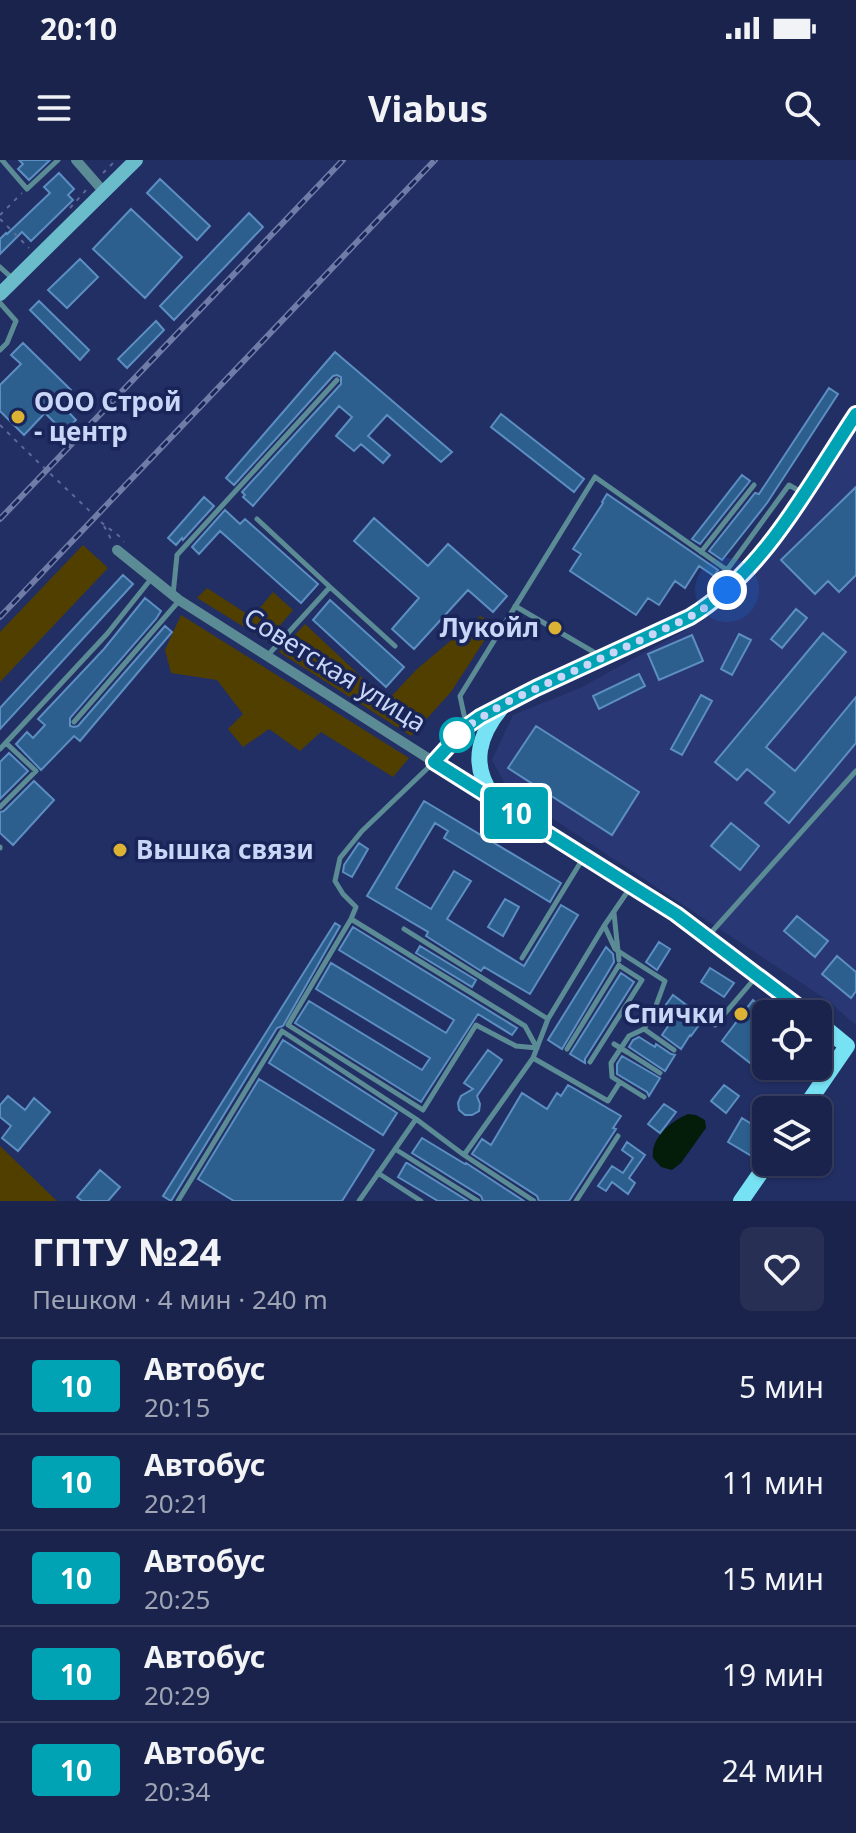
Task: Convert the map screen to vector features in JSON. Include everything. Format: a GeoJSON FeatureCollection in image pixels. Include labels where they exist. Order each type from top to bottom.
{"type":"FeatureCollection","features":[{"type":"Feature","properties":{"kind":"main road"},"geometry":{"type":"LineString","coordinates":[[0,294],[100,187],[136,160]]}},
{"type":"Feature","properties":{"kind":"main road"},"geometry":{"type":"LineString","coordinates":[[434,762],[466,727],[505,703],[690,617],[709,605],[763,552],[856,414]]}},
{"type":"Feature","properties":{"kind":"main road"},"geometry":{"type":"LineString","coordinates":[[496,800],[485,785],[479,753],[484,734],[505,703]]}},
{"type":"Feature","properties":{"kind":"main road","name":"Советская улица"},"geometry":{"type":"LineString","coordinates":[[434,762],[676,914],[787,1000]]}},
{"type":"Feature","properties":{"kind":"main road"},"geometry":{"type":"LineString","coordinates":[[814,1096],[852,1050],[832,1034]]}},
{"type":"Feature","properties":{"kind":"main road"},"geometry":{"type":"LineString","coordinates":[[741,1201],[758,1176]]}},
{"type":"Feature","properties":{"kind":"street"},"geometry":{"type":"LineString","coordinates":[[76,160],[100,187]]}},
{"type":"Feature","properties":{"kind":"street","name":"Советская улица"},"geometry":{"type":"LineString","coordinates":[[117,550],[176,598],[434,762]]}},
{"type":"Feature","properties":{"kind":"lane"},"geometry":{"type":"LineString","coordinates":[[2,160],[27,189],[58,160]]}},
{"type":"Feature","properties":{"kind":"lane"},"geometry":{"type":"LineString","coordinates":[[0,267],[13,280]]}},
{"type":"Feature","properties":{"kind":"lane"},"geometry":{"type":"LineString","coordinates":[[0,303],[16,321],[7,343],[0,350]]}},
{"type":"Feature","properties":{"kind":"lane"},"geometry":{"type":"LineString","coordinates":[[74,722],[176,598],[177,555],[337,380]]}},
{"type":"Feature","properties":{"kind":"lane"},"geometry":{"type":"LineString","coordinates":[[466,727],[460,696],[595,477],[727,570],[789,485],[804,493]]}},
{"type":"Feature","properties":{"kind":"lane"},"geometry":{"type":"LineString","coordinates":[[701,552],[754,485]]}},
{"type":"Feature","properties":{"kind":"lane"},"geometry":{"type":"LineString","coordinates":[[257,519],[395,646]]}},
{"type":"Feature","properties":{"kind":"lane"},"geometry":{"type":"LineString","coordinates":[[0,749],[107,634],[151,579]]}},
{"type":"Feature","properties":{"kind":"lane"},"geometry":{"type":"LineString","coordinates":[[268,655],[330,587]]}},
{"type":"Feature","properties":{"kind":"lane"},"geometry":{"type":"LineString","coordinates":[[515,606],[602,657]]}},
{"type":"Feature","properties":{"kind":"lane"},"geometry":{"type":"LineString","coordinates":[[0,807],[36,771],[6,743]]}},
{"type":"Feature","properties":{"kind":"lane"},"geometry":{"type":"LineString","coordinates":[[434,762],[362,831],[340,858],[335,881],[356,907],[288,1025],[423,1110],[476,1025],[516,1046],[537,1048]]}},
{"type":"Feature","properties":{"kind":"lane"},"geometry":{"type":"LineString","coordinates":[[707,937],[856,771]]}},
{"type":"Feature","properties":{"kind":"lane"},"geometry":{"type":"LineString","coordinates":[[522,958],[585,856]]}},
{"type":"Feature","properties":{"kind":"lane"},"geometry":{"type":"LineString","coordinates":[[464,1155],[533,1058],[548,1019],[631,885]]}},
{"type":"Feature","properties":{"kind":"lane"},"geometry":{"type":"LineString","coordinates":[[567,1049],[619,963],[614,912]]}},
{"type":"Feature","properties":{"kind":"lane"},"geometry":{"type":"LineString","coordinates":[[351,919],[525,1026],[537,1048]]}},
{"type":"Feature","properties":{"kind":"lane"},"geometry":{"type":"LineString","coordinates":[[604,926],[615,949],[665,981],[644,1029],[629,1036],[611,1063],[612,1077],[644,1097]]}},
{"type":"Feature","properties":{"kind":"lane"},"geometry":{"type":"LineString","coordinates":[[404,929],[548,1019]]}},
{"type":"Feature","properties":{"kind":"lane"},"geometry":{"type":"LineString","coordinates":[[590,1062],[642,980],[619,963]]}},
{"type":"Feature","properties":{"kind":"lane"},"geometry":{"type":"LineString","coordinates":[[715,1025],[760,977]]}},
{"type":"Feature","properties":{"kind":"lane"},"geometry":{"type":"LineString","coordinates":[[644,1029],[674,1050]]}},
{"type":"Feature","properties":{"kind":"lane"},"geometry":{"type":"LineString","coordinates":[[178,1201],[282,1031],[534,1201]]}},
{"type":"Feature","properties":{"kind":"lane"},"geometry":{"type":"LineString","coordinates":[[605,1038],[660,1073]]}},
{"type":"Feature","properties":{"kind":"lane"},"geometry":{"type":"LineString","coordinates":[[533,1058],[608,1101],[620,1082]]}},
{"type":"Feature","properties":{"kind":"lane"},"geometry":{"type":"LineString","coordinates":[[359,1201],[416,1119]]}},
{"type":"Feature","properties":{"kind":"lane"},"geometry":{"type":"LineString","coordinates":[[576,1201],[618,1136]]}},
{"type":"Feature","properties":{"kind":"lane"},"geometry":{"type":"LineString","coordinates":[[395,1149],[478,1201]]}},
{"type":"Feature","properties":{"kind":"lane"},"geometry":{"type":"LineString","coordinates":[[378,1173],[421,1201]]}},
{"type":"Feature","properties":{"kind":"path"},"geometry":{"type":"LineString","coordinates":[[100,187],[116,160]]}},
{"type":"Feature","properties":{"kind":"path"},"geometry":{"type":"LineString","coordinates":[[27,189],[0,217],[30,249]]}},
{"type":"Feature","properties":{"kind":"path"},"geometry":{"type":"LineString","coordinates":[[0,425],[104,525],[122,538],[134,565]]}},
{"type":"Feature","properties":{"kind":"path"},"geometry":{"type":"LineString","coordinates":[[104,525],[117,550]]}},
{"type":"Feature","properties":{"kind":"shaded area"},"geometry":{"type":"Polygon","coordinates":[[[856,431],[856,1025],[832,1004],[832,1000],[827,1000],[508,789],[492,760],[513,715],[580,688],[702,621],[754,575],[856,431]]]}},
{"type":"Feature","properties":{"kind":"shaded area"},"geometry":{"type":"Polygon","coordinates":[[[83,545],[108,568],[0,682],[0,632],[83,545]]]}},
{"type":"Feature","properties":{"kind":"shaded area"},"geometry":{"type":"Polygon","coordinates":[[[207,588],[247,614],[259,609],[273,592],[293,610],[267,641],[197,598],[207,588]]]}},
{"type":"Feature","properties":{"kind":"shaded area"},"geometry":{"type":"Polygon","coordinates":[[[181,615],[409,758],[393,777],[321,732],[300,751],[269,729],[243,747],[228,729],[243,714],[217,680],[171,673],[165,650],[181,615]]]}},
{"type":"Feature","properties":{"kind":"shaded area"},"geometry":{"type":"Polygon","coordinates":[[[480,616],[495,624],[451,692],[411,736],[279,652],[305,624],[387,701],[417,669],[480,616]]]}},
{"type":"Feature","properties":{"kind":"shaded area"},"geometry":{"type":"Polygon","coordinates":[[[688,1114],[705,1120],[706,1128],[681,1163],[672,1170],[661,1167],[653,1158],[658,1137],[688,1114]]]}},
{"type":"Feature","properties":{"kind":"shaded area"},"geometry":{"type":"Polygon","coordinates":[[[0,1146],[57,1201],[0,1201],[0,1146]]]}},
{"type":"Feature","properties":{"kind":"building"},"geometry":{"type":"Polygon","coordinates":[[[19,160],[50,160],[29,180],[18,169],[23,164],[19,160]]]}},
{"type":"Feature","properties":{"kind":"building"},"geometry":{"type":"Polygon","coordinates":[[[59,173],[74,189],[68,195],[73,200],[31,241],[22,232],[0,254],[0,239],[50,193],[44,187],[59,173]]]}},
{"type":"Feature","properties":{"kind":"building"},"geometry":{"type":"Polygon","coordinates":[[[160,179],[210,226],[197,240],[147,193],[160,179]]]}},
{"type":"Feature","properties":{"kind":"building"},"geometry":{"type":"Polygon","coordinates":[[[131,209],[182,257],[145,298],[93,249],[131,209]]]}},
{"type":"Feature","properties":{"kind":"building"},"geometry":{"type":"Polygon","coordinates":[[[249,213],[263,227],[174,320],[160,306],[249,213]]]}},
{"type":"Feature","properties":{"kind":"building"},"geometry":{"type":"Polygon","coordinates":[[[80,259],[98,277],[67,308],[48,290],[80,259]]]}},
{"type":"Feature","properties":{"kind":"building"},"geometry":{"type":"Polygon","coordinates":[[[39,301],[89,350],[80,360],[30,310],[39,301]]]}},
{"type":"Feature","properties":{"kind":"building"},"geometry":{"type":"Polygon","coordinates":[[[156,321],[164,330],[127,368],[118,359],[156,321]]]}},
{"type":"Feature","properties":{"kind":"building"},"geometry":{"type":"Polygon","coordinates":[[[23,343],[71,390],[59,402],[76,420],[64,432],[45,413],[24,435],[0,411],[0,385],[21,364],[11,355],[23,343]]]}},
{"type":"Feature","properties":{"kind":"building"},"geometry":{"type":"Polygon","coordinates":[[[335,352],[452,452],[441,462],[387,415],[368,436],[390,455],[383,463],[361,444],[354,451],[336,436],[352,417],[339,406],[253,506],[242,492],[341,384],[341,377],[333,376],[234,485],[226,478],[335,352]]]}},
{"type":"Feature","properties":{"kind":"building"},"geometry":{"type":"Polygon","coordinates":[[[829,388],[838,394],[767,503],[722,560],[709,551],[755,493],[759,494],[829,388]]]}},
{"type":"Feature","properties":{"kind":"building"},"geometry":{"type":"Polygon","coordinates":[[[501,414],[584,479],[574,492],[491,427],[501,414]]]}},
{"type":"Feature","properties":{"kind":"building"},"geometry":{"type":"Polygon","coordinates":[[[742,475],[750,481],[700,544],[692,539],[742,475]]]}},
{"type":"Feature","properties":{"kind":"building"},"geometry":{"type":"Polygon","coordinates":[[[856,487],[856,575],[839,592],[828,581],[815,594],[781,560],[856,487]]]}},
{"type":"Feature","properties":{"kind":"building"},"geometry":{"type":"Polygon","coordinates":[[[607,494],[718,570],[714,576],[699,566],[685,588],[675,581],[659,605],[648,598],[636,615],[570,571],[581,554],[573,549],[607,494]]]}},
{"type":"Feature","properties":{"kind":"building"},"geometry":{"type":"Polygon","coordinates":[[[204,497],[214,506],[176,545],[168,538],[204,497]]]}},
{"type":"Feature","properties":{"kind":"building"},"geometry":{"type":"Polygon","coordinates":[[[225,510],[240,524],[245,519],[318,584],[301,603],[220,531],[199,554],[192,547],[225,510]]]}},
{"type":"Feature","properties":{"kind":"building"},"geometry":{"type":"Polygon","coordinates":[[[374,518],[428,566],[448,544],[507,596],[493,612],[468,590],[414,649],[392,629],[419,598],[354,541],[374,518]]]}},
{"type":"Feature","properties":{"kind":"building"},"geometry":{"type":"Polygon","coordinates":[[[123,575],[133,584],[0,729],[0,708],[123,575]]]}},
{"type":"Feature","properties":{"kind":"building"},"geometry":{"type":"Polygon","coordinates":[[[145,598],[161,611],[70,718],[70,726],[78,726],[165,626],[172,632],[80,741],[74,736],[41,770],[16,744],[27,732],[33,738],[45,725],[38,719],[104,649],[145,598]]]}},
{"type":"Feature","properties":{"kind":"building"},"geometry":{"type":"Polygon","coordinates":[[[330,600],[404,667],[386,687],[313,620],[330,600]]]}},
{"type":"Feature","properties":{"kind":"building"},"geometry":{"type":"Polygon","coordinates":[[[796,609],[807,618],[782,648],[771,639],[796,609]]]}},
{"type":"Feature","properties":{"kind":"building"},"geometry":{"type":"Polygon","coordinates":[[[823,633],[846,652],[766,747],[795,771],[856,697],[856,743],[789,823],[765,803],[775,792],[747,769],[737,780],[715,762],[823,633]]]}},
{"type":"Feature","properties":{"kind":"building"},"geometry":{"type":"Polygon","coordinates":[[[739,634],[751,640],[732,675],[721,669],[739,634]]]}},
{"type":"Feature","properties":{"kind":"building"},"geometry":{"type":"Polygon","coordinates":[[[692,635],[703,661],[659,680],[648,654],[692,635]]]}},
{"type":"Feature","properties":{"kind":"building"},"geometry":{"type":"Polygon","coordinates":[[[639,674],[645,686],[599,709],[593,696],[639,674]]]}},
{"type":"Feature","properties":{"kind":"building"},"geometry":{"type":"Polygon","coordinates":[[[701,695],[712,701],[682,755],[671,749],[701,695]]]}},
{"type":"Feature","properties":{"kind":"building"},"geometry":{"type":"Polygon","coordinates":[[[536,726],[639,792],[612,835],[508,768],[536,726]]]}},
{"type":"Feature","properties":{"kind":"building"},"geometry":{"type":"Polygon","coordinates":[[[9,753],[28,771],[0,799],[0,762],[9,753]]]}},
{"type":"Feature","properties":{"kind":"building"},"geometry":{"type":"Polygon","coordinates":[[[34,781],[54,800],[13,845],[0,833],[0,812],[34,781]]]}},
{"type":"Feature","properties":{"kind":"building"},"geometry":{"type":"Polygon","coordinates":[[[424,801],[561,883],[550,902],[444,838],[448,831],[435,823],[396,888],[431,909],[454,871],[471,881],[447,919],[524,966],[561,905],[578,915],[530,994],[484,967],[481,971],[426,936],[428,932],[367,896],[424,801]]]}},
{"type":"Feature","properties":{"kind":"building"},"geometry":{"type":"Polygon","coordinates":[[[731,823],[759,846],[740,870],[711,846],[731,823]]]}},
{"type":"Feature","properties":{"kind":"building"},"geometry":{"type":"Polygon","coordinates":[[[359,843],[368,849],[352,877],[343,872],[344,865],[359,843]]]}},
{"type":"Feature","properties":{"kind":"building"},"geometry":{"type":"Polygon","coordinates":[[[505,899],[519,907],[503,936],[488,927],[505,899]]]}},
{"type":"Feature","properties":{"kind":"building"},"geometry":{"type":"Polygon","coordinates":[[[797,916],[828,941],[815,957],[784,931],[797,916]]]}},
{"type":"Feature","properties":{"kind":"building"},"geometry":{"type":"Polygon","coordinates":[[[335,923],[340,926],[283,1026],[277,1028],[171,1201],[163,1196],[335,923]]]}},
{"type":"Feature","properties":{"kind":"building"},"geometry":{"type":"Polygon","coordinates":[[[353,927],[517,1028],[512,1035],[478,1014],[421,1102],[295,1023],[309,1001],[422,1070],[430,1058],[316,989],[331,963],[446,1033],[454,1020],[339,950],[353,927]]]}},
{"type":"Feature","properties":{"kind":"building"},"geometry":{"type":"Polygon","coordinates":[[[659,942],[670,949],[657,970],[646,962],[659,942]]]}},
{"type":"Feature","properties":{"kind":"building"},"geometry":{"type":"Polygon","coordinates":[[[420,946],[476,980],[472,987],[416,953],[420,946]]]}},
{"type":"Feature","properties":{"kind":"building"},"geometry":{"type":"Polygon","coordinates":[[[606,947],[613,954],[614,962],[562,1049],[548,1040],[606,947]]]}},
{"type":"Feature","properties":{"kind":"building"},"geometry":{"type":"Polygon","coordinates":[[[837,956],[856,972],[856,991],[851,998],[822,974],[837,956]]]}},
{"type":"Feature","properties":{"kind":"building"},"geometry":{"type":"Polygon","coordinates":[[[710,968],[734,983],[724,997],[701,982],[710,968]]]}},
{"type":"Feature","properties":{"kind":"building"},"geometry":{"type":"Polygon","coordinates":[[[621,973],[634,982],[585,1063],[570,1054],[621,973]]]}},
{"type":"Feature","properties":{"kind":"building"},"geometry":{"type":"Polygon","coordinates":[[[673,995],[704,1018],[681,1049],[662,1035],[671,1022],[660,1013],[673,995]]]}},
{"type":"Feature","properties":{"kind":"building"},"geometry":{"type":"Polygon","coordinates":[[[752,1001],[752,1064],[722,1041],[752,1001]]]}},
{"type":"Feature","properties":{"kind":"building"},"geometry":{"type":"Polygon","coordinates":[[[639,1037],[675,1055],[665,1071],[629,1047],[639,1037]]]}},
{"type":"Feature","properties":{"kind":"building"},"geometry":{"type":"Polygon","coordinates":[[[283,1040],[397,1113],[383,1135],[269,1063],[283,1040]]]}},
{"type":"Feature","properties":{"kind":"building"},"geometry":{"type":"Polygon","coordinates":[[[488,1050],[502,1060],[477,1096],[479,1111],[465,1115],[459,1110],[458,1103],[461,1096],[473,1089],[464,1083],[488,1050]]]}},
{"type":"Feature","properties":{"kind":"building"},"geometry":{"type":"Polygon","coordinates":[[[622,1056],[660,1078],[649,1096],[617,1074],[617,1064],[622,1056]]]}},
{"type":"Feature","properties":{"kind":"building"},"geometry":{"type":"Polygon","coordinates":[[[259,1079],[374,1150],[342,1201],[234,1201],[198,1179],[259,1079]]]}},
{"type":"Feature","properties":{"kind":"building"},"geometry":{"type":"Polygon","coordinates":[[[568,1085],[621,1116],[613,1128],[616,1129],[569,1201],[539,1201],[537,1196],[472,1154],[482,1139],[491,1145],[522,1093],[547,1109],[557,1093],[561,1096],[568,1085]]]}},
{"type":"Feature","properties":{"kind":"building"},"geometry":{"type":"Polygon","coordinates":[[[724,1085],[739,1096],[726,1113],[711,1101],[724,1085]]]}},
{"type":"Feature","properties":{"kind":"building"},"geometry":{"type":"Polygon","coordinates":[[[8,1096],[25,1110],[34,1098],[50,1112],[18,1151],[2,1138],[11,1126],[0,1117],[0,1105],[8,1096]]]}},
{"type":"Feature","properties":{"kind":"building"},"geometry":{"type":"Polygon","coordinates":[[[664,1104],[676,1112],[660,1133],[648,1124],[664,1104]]]}},
{"type":"Feature","properties":{"kind":"building"},"geometry":{"type":"Polygon","coordinates":[[[742,1118],[752,1124],[752,1156],[728,1142],[742,1118]]]}},
{"type":"Feature","properties":{"kind":"building"},"geometry":{"type":"Polygon","coordinates":[[[422,1138],[524,1201],[483,1201],[481,1196],[412,1153],[422,1138]]]}},
{"type":"Feature","properties":{"kind":"building"},"geometry":{"type":"Polygon","coordinates":[[[627,1142],[645,1155],[629,1178],[635,1183],[628,1194],[612,1182],[606,1191],[598,1186],[612,1166],[623,1173],[633,1158],[622,1150],[627,1142]]]}},
{"type":"Feature","properties":{"kind":"building"},"geometry":{"type":"Polygon","coordinates":[[[406,1163],[468,1201],[438,1201],[398,1177],[406,1163]]]}},
{"type":"Feature","properties":{"kind":"building"},"geometry":{"type":"Polygon","coordinates":[[[100,1170],[120,1187],[108,1201],[82,1201],[77,1197],[100,1170]]]}},
{"type":"Feature","properties":{"kind":"railway"},"geometry":{"type":"LineString","coordinates":[[0,519],[343,160]]}},
{"type":"Feature","properties":{"kind":"railway"},"geometry":{"type":"LineString","coordinates":[[0,617],[435,160]]}},
{"type":"Feature","properties":{"kind":"bus line","name":"10"},"geometry":{"type":"LineString","coordinates":[[790,1000],[676,914],[434,762],[466,727],[480,717],[690,617],[709,605],[763,552],[856,414]]}},
{"type":"Feature","properties":{"kind":"place","name":"ООО Строй - центр"},"geometry":{"type":"Point","coordinates":[18,417]}},
{"type":"Feature","properties":{"kind":"place","name":"Лукойл"},"geometry":{"type":"Point","coordinates":[555,628]}},
{"type":"Feature","properties":{"kind":"place","name":"Вышка связи"},"geometry":{"type":"Point","coordinates":[120,850]}},
{"type":"Feature","properties":{"kind":"place","name":"Спички"},"geometry":{"type":"Point","coordinates":[741,1014]}},
{"type":"Feature","properties":{"kind":"route"},"geometry":{"type":"LineString","coordinates":[[457,735],[449,744],[466,727],[505,703],[690,617],[727,590]]}}]}
